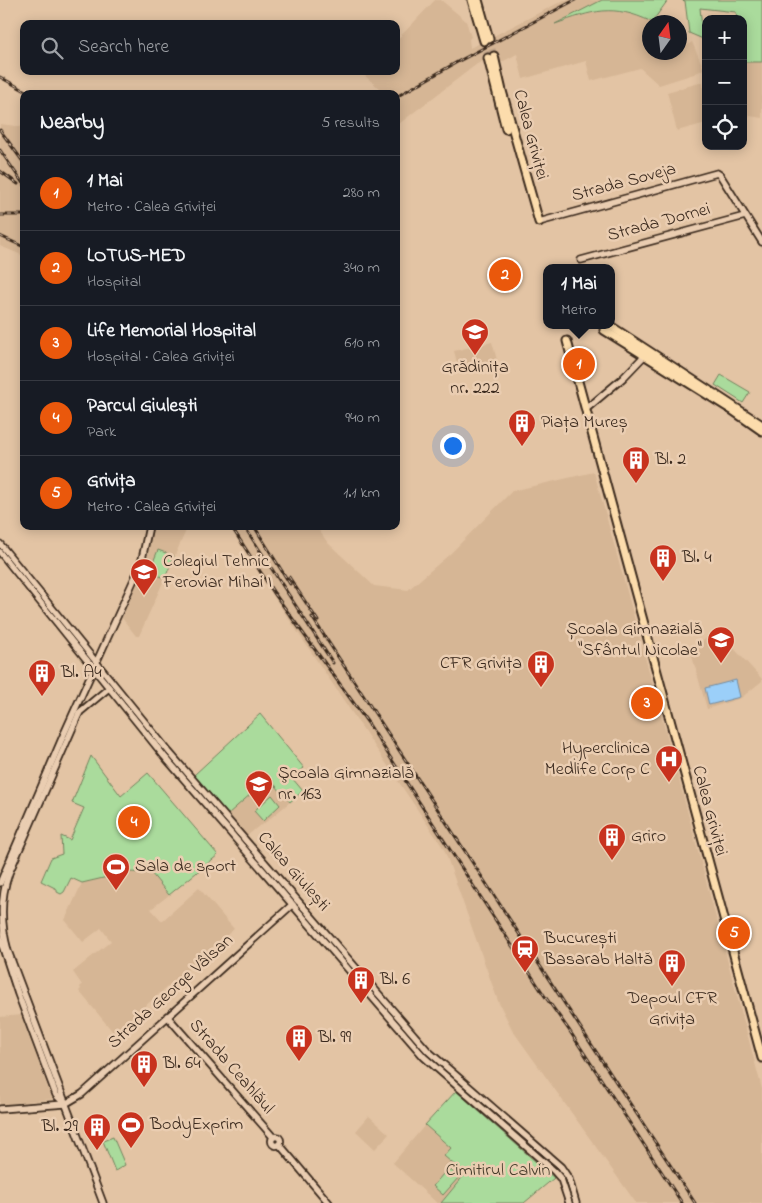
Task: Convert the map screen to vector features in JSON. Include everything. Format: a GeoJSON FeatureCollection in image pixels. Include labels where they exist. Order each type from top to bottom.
{"type":"FeatureCollection","features":[{"type":"Feature","properties":{"kind":"main road"},"geometry":{"type":"LineString","coordinates":[[472,0],[487,40],[478,0]]}},
{"type":"Feature","properties":{"kind":"main road","name":"Calea Griviței"},"geometry":{"type":"LineString","coordinates":[[491,57],[539,222]]}},
{"type":"Feature","properties":{"kind":"main road"},"geometry":{"type":"LineString","coordinates":[[608,329],[762,425]]}},
{"type":"Feature","properties":{"kind":"main road","name":"Calea Griviței"},"geometry":{"type":"LineString","coordinates":[[566,341],[762,1058]]}},
{"type":"Feature","properties":{"kind":"main road"},"geometry":{"type":"LineString","coordinates":[[647,354],[762,432]]}},
{"type":"Feature","properties":{"kind":"street","name":"Strada Soveja"},"geometry":{"type":"LineString","coordinates":[[539,222],[717,173],[745,216]]}},
{"type":"Feature","properties":{"kind":"street","name":"Strada Dornei"},"geometry":{"type":"LineString","coordinates":[[581,260],[745,216]]}},
{"type":"Feature","properties":{"kind":"street"},"geometry":{"type":"LineString","coordinates":[[745,216],[762,242]]}},
{"type":"Feature","properties":{"kind":"street"},"geometry":{"type":"LineString","coordinates":[[585,410],[624,378],[647,354]]}},
{"type":"Feature","properties":{"kind":"street"},"geometry":{"type":"LineString","coordinates":[[0,883],[141,564],[148,530]]}},
{"type":"Feature","properties":{"kind":"street","name":"Calea Giulești"},"geometry":{"type":"LineString","coordinates":[[0,544],[164,756],[428,1051],[561,1167],[569,1179],[576,1203]]}},
{"type":"Feature","properties":{"kind":"street","name":"Calea Giulești"},"geometry":{"type":"LineString","coordinates":[[0,552],[95,666]]}},
{"type":"Feature","properties":{"kind":"street"},"geometry":{"type":"LineString","coordinates":[[78,710],[111,686]]}},
{"type":"Feature","properties":{"kind":"street"},"geometry":{"type":"LineString","coordinates":[[35,805],[7,878],[3,919],[8,951],[56,1095],[65,1104],[103,1203]]}},
{"type":"Feature","properties":{"kind":"street","name":"Calea Giulești"},"geometry":{"type":"LineString","coordinates":[[294,902],[424,1057],[561,1178],[569,1203]]}},
{"type":"Feature","properties":{"kind":"street","name":"Strada George Vâlsan"},"geometry":{"type":"LineString","coordinates":[[65,1104],[82,1094],[294,902]]}},
{"type":"Feature","properties":{"kind":"street"},"geometry":{"type":"LineString","coordinates":[[0,939],[39,1042]]}},
{"type":"Feature","properties":{"kind":"street","name":"Strada Ceahlăul"},"geometry":{"type":"LineString","coordinates":[[167,1016],[273,1137],[271,1141],[273,1144],[279,1144],[329,1203]]}},
{"type":"Feature","properties":{"kind":"street"},"geometry":{"type":"LineString","coordinates":[[0,1109],[65,1104]]}},
{"type":"Feature","properties":{"kind":"shaded area"},"geometry":{"type":"Polygon","coordinates":[[[435,0],[441,0],[466,21],[471,37],[469,39],[470,48],[564,0],[602,0],[559,22],[603,10],[620,11],[637,16],[642,18],[642,60],[687,60],[687,46],[692,42],[702,64],[702,70],[694,74],[659,85],[640,68],[591,81],[586,61],[523,79],[517,54],[498,64],[495,55],[477,64],[400,123],[400,90],[379,90],[364,75],[400,75],[400,37],[435,0]]]}},
{"type":"Feature","properties":{"kind":"shaded area"},"geometry":{"type":"Polygon","coordinates":[[[747,62],[762,62],[762,118],[750,116],[747,113],[747,62]]]}},
{"type":"Feature","properties":{"kind":"shaded area"},"geometry":{"type":"Polygon","coordinates":[[[702,82],[702,124],[677,131],[667,92],[702,82]]]}},
{"type":"Feature","properties":{"kind":"shaded area"},"geometry":{"type":"Polygon","coordinates":[[[0,124],[20,126],[20,254],[0,246],[0,124]]]}},
{"type":"Feature","properties":{"kind":"shaded area","name":"Grădinița nr. 222"},"geometry":{"type":"Polygon","coordinates":[[[492,342],[497,360],[459,370],[454,351],[492,342]]]}},
{"type":"Feature","properties":{"kind":"shaded area"},"geometry":{"type":"Polygon","coordinates":[[[594,472],[762,1089],[762,1203],[636,1203],[513,1031],[498,1001],[444,849],[278,603],[232,530],[319,530],[328,543],[374,586],[408,590],[451,553],[512,491],[594,472]]]}},
{"type":"Feature","properties":{"kind":"shaded area","name":"Colegiul Tehnic Feroviar Mihai I"},"geometry":{"type":"Polygon","coordinates":[[[151,530],[186,530],[139,636],[136,636],[122,618],[147,561],[151,530]]]}},
{"type":"Feature","properties":{"kind":"shaded area","name":"Școala Gimnazială \"Sfântul Nicolae\""},"geometry":{"type":"Polygon","coordinates":[[[718,631],[762,681],[741,698],[707,709],[690,649],[718,631]]]}},
{"type":"Feature","properties":{"kind":"shaded area","name":"Şcoala Gimnazială nr. 163"},"geometry":{"type":"Polygon","coordinates":[[[269,778],[290,802],[247,836],[228,814],[269,778]]]}},
{"type":"Feature","properties":{"kind":"shaded area"},"geometry":{"type":"Polygon","coordinates":[[[129,872],[151,874],[169,895],[151,909],[162,921],[199,888],[234,929],[114,1033],[79,991],[82,985],[73,972],[111,941],[101,928],[83,942],[65,920],[82,883],[129,872]]]}},
{"type":"Feature","properties":{"kind":"shaded area"},"geometry":{"type":"Polygon","coordinates":[[[21,1015],[52,1099],[0,1105],[0,1017],[21,1015]]]}},
{"type":"Feature","properties":{"kind":"shaded area"},"geometry":{"type":"Polygon","coordinates":[[[369,1116],[389,1134],[375,1149],[356,1131],[369,1116]]]}},
{"type":"Feature","properties":{"kind":"shaded area"},"geometry":{"type":"Polygon","coordinates":[[[425,1125],[451,1148],[444,1156],[466,1174],[441,1203],[437,1203],[393,1163],[425,1125]]]}},
{"type":"Feature","properties":{"kind":"green space"},"geometry":{"type":"Polygon","coordinates":[[[602,0],[668,0],[657,15],[642,15],[642,18],[625,12],[603,11],[555,24],[602,0]]]}},
{"type":"Feature","properties":{"kind":"green space"},"geometry":{"type":"Polygon","coordinates":[[[682,0],[762,0],[762,62],[747,62],[747,15],[736,15],[736,12],[700,8],[702,39],[689,33],[685,1],[682,0]]]}},
{"type":"Feature","properties":{"kind":"green space"},"geometry":{"type":"Polygon","coordinates":[[[721,375],[750,392],[743,403],[715,385],[721,375]]]}},
{"type":"Feature","properties":{"kind":"green space"},"geometry":{"type":"Polygon","coordinates":[[[158,550],[174,556],[165,578],[149,572],[158,550]]]}},
{"type":"Feature","properties":{"kind":"green space"},"geometry":{"type":"Polygon","coordinates":[[[260,714],[304,768],[292,778],[303,791],[290,802],[269,778],[228,814],[194,775],[260,714]]]}},
{"type":"Feature","properties":{"kind":"green space"},"geometry":{"type":"Polygon","coordinates":[[[91,756],[121,796],[148,773],[218,855],[169,895],[151,873],[129,872],[82,883],[71,878],[61,894],[57,892],[57,889],[41,881],[51,858],[62,854],[61,836],[70,840],[84,808],[72,803],[91,756]]]}},
{"type":"Feature","properties":{"kind":"green space"},"geometry":{"type":"Polygon","coordinates":[[[272,795],[280,805],[263,821],[254,811],[272,795]]]}},
{"type":"Feature","properties":{"kind":"green space","name":"Cimitirul Calvin"},"geometry":{"type":"Polygon","coordinates":[[[456,1091],[554,1178],[524,1203],[441,1203],[465,1174],[444,1156],[451,1148],[425,1125],[456,1091]]]}},
{"type":"Feature","properties":{"kind":"green space"},"geometry":{"type":"Polygon","coordinates":[[[113,1137],[125,1165],[115,1171],[103,1141],[113,1137]]]}},
{"type":"Feature","properties":{"kind":"green space"},"geometry":{"type":"Polygon","coordinates":[[[448,1168],[459,1177],[443,1195],[433,1186],[448,1168]]]}},
{"type":"Feature","properties":{"kind":"water"},"geometry":{"type":"Polygon","coordinates":[[[736,680],[740,697],[709,705],[705,688],[736,680]]]}},
{"type":"Feature","properties":{"kind":"tunnel"},"geometry":{"type":"LineString","coordinates":[[489,39],[494,56]]}},
{"type":"Feature","properties":{"kind":"tunnel"},"geometry":{"type":"LineString","coordinates":[[484,41],[488,58]]}},
{"type":"Feature","properties":{"kind":"tram line"},"geometry":{"type":"LineString","coordinates":[[0,548],[167,754],[425,1053],[558,1168],[565,1178],[573,1203]]}},
{"type":"Feature","properties":{"kind":"railway"},"geometry":{"type":"LineString","coordinates":[[400,95],[459,61],[575,0]]}},
{"type":"Feature","properties":{"kind":"railway"},"geometry":{"type":"LineString","coordinates":[[0,77],[24,90]]}},
{"type":"Feature","properties":{"kind":"railway"},"geometry":{"type":"LineString","coordinates":[[0,130],[20,158]]}},
{"type":"Feature","properties":{"kind":"railway"},"geometry":{"type":"LineString","coordinates":[[0,150],[20,179]]}},
{"type":"Feature","properties":{"kind":"railway"},"geometry":{"type":"LineString","coordinates":[[0,171],[18,184]]}},
{"type":"Feature","properties":{"kind":"railway"},"geometry":{"type":"LineString","coordinates":[[0,215],[20,215]]}},
{"type":"Feature","properties":{"kind":"railway"},"geometry":{"type":"LineString","coordinates":[[0,236],[20,245]]}},
{"type":"Feature","properties":{"kind":"railway"},"geometry":{"type":"LineString","coordinates":[[234,530],[274,593],[368,723],[544,995],[682,1203]]}},
{"type":"Feature","properties":{"kind":"railway"},"geometry":{"type":"LineString","coordinates":[[247,530],[333,663]]}},
{"type":"Feature","properties":{"kind":"railway"},"geometry":{"type":"LineString","coordinates":[[256,530],[290,584]]}},
{"type":"Feature","properties":{"kind":"railway"},"geometry":{"type":"LineString","coordinates":[[289,577],[318,621]]}},
{"type":"Feature","properties":{"kind":"railway"},"geometry":{"type":"LineString","coordinates":[[312,617],[695,1203]]}},
{"type":"Feature","properties":{"kind":"place","name":"LOTUS-MED"},"geometry":{"type":"Point","coordinates":[505,275]}},
{"type":"Feature","properties":{"kind":"place","name":"Grădinița nr. 222"},"geometry":{"type":"Point","coordinates":[475,356]}},
{"type":"Feature","properties":{"kind":"place","name":"1 Mai"},"geometry":{"type":"Point","coordinates":[579,364]}},
{"type":"Feature","properties":{"kind":"place","name":"Piața Mureș"},"geometry":{"type":"Point","coordinates":[522,447]}},
{"type":"Feature","properties":{"kind":"place","name":"Bl. 2"},"geometry":{"type":"Point","coordinates":[636,484]}},
{"type":"Feature","properties":{"kind":"place","name":"Bl. 4"},"geometry":{"type":"Point","coordinates":[663,582]}},
{"type":"Feature","properties":{"kind":"place","name":"Colegiul Tehnic Feroviar Mihai I"},"geometry":{"type":"Point","coordinates":[144,596]}},
{"type":"Feature","properties":{"kind":"place","name":"Școala Gimnazială \"Sfântul Nicolae\""},"geometry":{"type":"Point","coordinates":[721,664]}},
{"type":"Feature","properties":{"kind":"place","name":"CFR Grivița"},"geometry":{"type":"Point","coordinates":[541,688]}},
{"type":"Feature","properties":{"kind":"place","name":"Bl. A4"},"geometry":{"type":"Point","coordinates":[42,697]}},
{"type":"Feature","properties":{"kind":"place","name":"Life Memorial Hospital"},"geometry":{"type":"Point","coordinates":[647,703]}},
{"type":"Feature","properties":{"kind":"place","name":"Hyperclinica Medlife Corp C"},"geometry":{"type":"Point","coordinates":[669,783]}},
{"type":"Feature","properties":{"kind":"place","name":"Şcoala Gimnazială nr. 163"},"geometry":{"type":"Point","coordinates":[259,808]}},
{"type":"Feature","properties":{"kind":"place","name":"Parcul Giulești"},"geometry":{"type":"Point","coordinates":[134,822]}},
{"type":"Feature","properties":{"kind":"place","name":"Griro"},"geometry":{"type":"Point","coordinates":[612,861]}},
{"type":"Feature","properties":{"kind":"place","name":"Sala de sport"},"geometry":{"type":"Point","coordinates":[116,891]}},
{"type":"Feature","properties":{"kind":"place","name":"Grivița"},"geometry":{"type":"Point","coordinates":[734,933]}},
{"type":"Feature","properties":{"kind":"place","name":"București Basarab Haltă"},"geometry":{"type":"Point","coordinates":[525,973]}},
{"type":"Feature","properties":{"kind":"place","name":"Depoul CFR Grivița"},"geometry":{"type":"Point","coordinates":[672,987]}},
{"type":"Feature","properties":{"kind":"place","name":"Bl. 6"},"geometry":{"type":"Point","coordinates":[361,1004]}},
{"type":"Feature","properties":{"kind":"place","name":"Bl. 99"},"geometry":{"type":"Point","coordinates":[299,1062]}},
{"type":"Feature","properties":{"kind":"place","name":"Bl. 64"},"geometry":{"type":"Point","coordinates":[144,1088]}},
{"type":"Feature","properties":{"kind":"place","name":"BodyExprim"},"geometry":{"type":"Point","coordinates":[131,1149]}},
{"type":"Feature","properties":{"kind":"place","name":"Bl. 29"},"geometry":{"type":"Point","coordinates":[97,1151]}}]}
